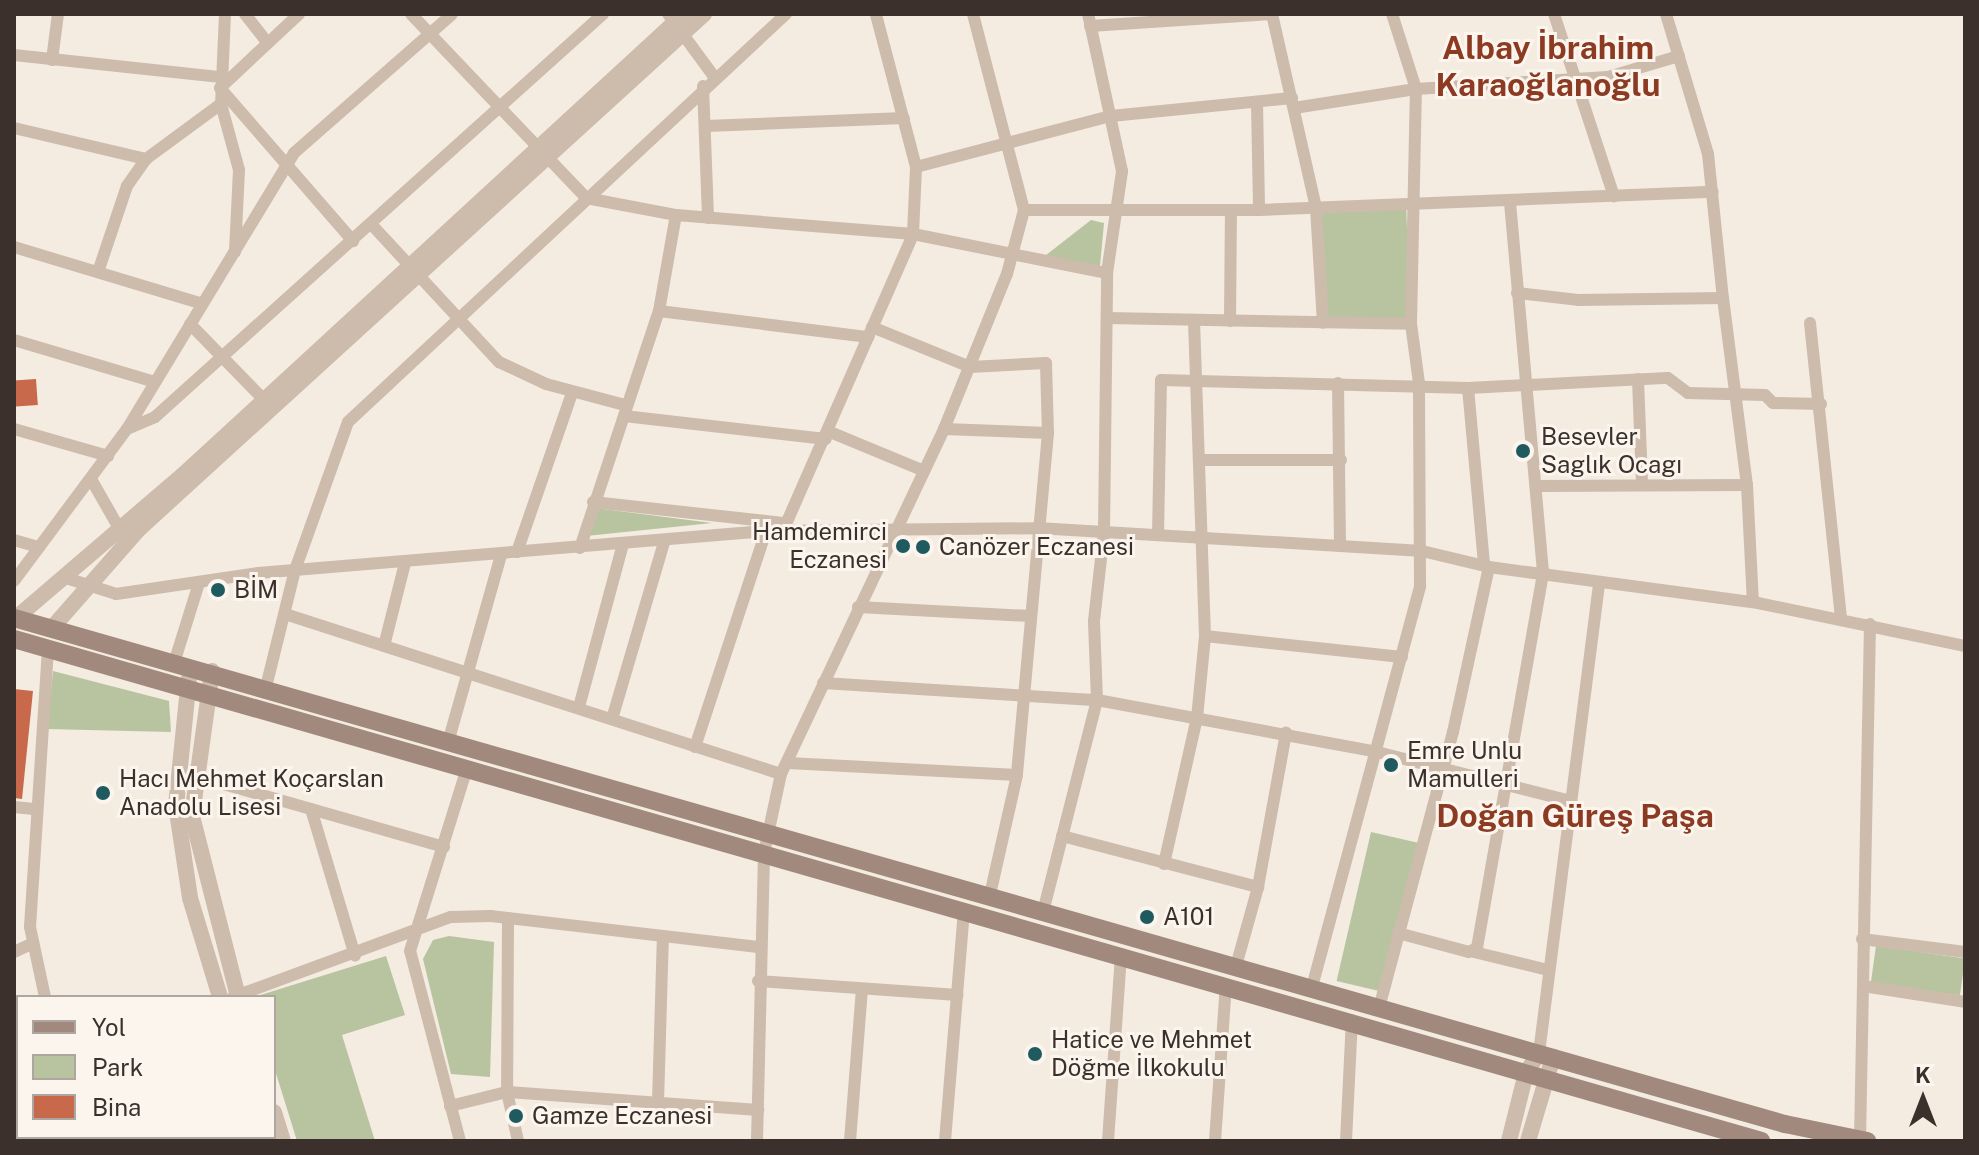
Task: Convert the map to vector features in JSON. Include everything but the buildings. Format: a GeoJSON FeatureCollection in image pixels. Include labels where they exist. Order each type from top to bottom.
{"type":"FeatureCollection","features":[{"type":"Feature","properties":{"kind":"main road"},"geometry":{"type":"LineString","coordinates":[[15,618],[212,671],[1044,908],[1379,1008],[1864,1140]]}},
{"type":"Feature","properties":{"kind":"main road"},"geometry":{"type":"LineString","coordinates":[[14,639],[1352,1020],[1761,1141]]}},
{"type":"Feature","properties":{"kind":"street"},"geometry":{"type":"LineString","coordinates":[[52,60],[58,14]]}},
{"type":"Feature","properties":{"kind":"street"},"geometry":{"type":"LineString","coordinates":[[225,14],[221,104],[239,170],[235,255]]}},
{"type":"Feature","properties":{"kind":"street"},"geometry":{"type":"LineString","coordinates":[[245,14],[268,43]]}},
{"type":"Feature","properties":{"kind":"street"},"geometry":{"type":"LineString","coordinates":[[221,82],[299,14]]}},
{"type":"Feature","properties":{"kind":"street"},"geometry":{"type":"LineString","coordinates":[[411,14],[586,198],[676,215],[913,234],[1107,273]]}},
{"type":"Feature","properties":{"kind":"street"},"geometry":{"type":"LineString","coordinates":[[14,581],[127,429],[200,303],[235,255],[288,162],[452,14]]}},
{"type":"Feature","properties":{"kind":"street"},"geometry":{"type":"LineString","coordinates":[[127,429],[155,417],[603,14]]}},
{"type":"Feature","properties":{"kind":"street"},"geometry":{"type":"LineString","coordinates":[[52,628],[86,586],[268,405],[542,152],[677,21],[704,14]]}},
{"type":"Feature","properties":{"kind":"street"},"geometry":{"type":"LineString","coordinates":[[266,687],[295,570],[348,422],[458,322],[703,86],[786,14]]}},
{"type":"Feature","properties":{"kind":"street"},"geometry":{"type":"LineString","coordinates":[[766,531],[786,524],[828,436],[913,234],[916,167],[876,14]]}},
{"type":"Feature","properties":{"kind":"street"},"geometry":{"type":"LineString","coordinates":[[757,1141],[758,947],[764,853],[784,769],[944,429],[1014,254],[1024,210],[973,14]]}},
{"type":"Feature","properties":{"kind":"street"},"geometry":{"type":"LineString","coordinates":[[1044,908],[1097,700],[1094,621],[1104,532],[1107,273],[1122,171],[1089,20],[1272,14],[1316,208],[1323,323]]}},
{"type":"Feature","properties":{"kind":"street"},"geometry":{"type":"LineString","coordinates":[[1312,987],[1420,586],[1419,383],[1411,324],[1417,203],[1416,89],[1392,14]]}},
{"type":"Feature","properties":{"kind":"street"},"geometry":{"type":"LineString","coordinates":[[1554,14],[1579,79],[1614,196]]}},
{"type":"Feature","properties":{"kind":"street"},"geometry":{"type":"LineString","coordinates":[[1666,14],[1713,192],[1747,485],[1753,602]]}},
{"type":"Feature","properties":{"kind":"street"},"geometry":{"type":"LineString","coordinates":[[677,21],[715,78]]}},
{"type":"Feature","properties":{"kind":"street"},"geometry":{"type":"LineString","coordinates":[[14,55],[221,82],[353,241]]}},
{"type":"Feature","properties":{"kind":"street"},"geometry":{"type":"LineString","coordinates":[[916,167],[1111,116],[1257,103],[1293,103],[1416,89],[1608,77],[1679,56]]}},
{"type":"Feature","properties":{"kind":"street"},"geometry":{"type":"LineString","coordinates":[[703,86],[708,218]]}},
{"type":"Feature","properties":{"kind":"street"},"geometry":{"type":"LineString","coordinates":[[1257,103],[1259,210]]}},
{"type":"Feature","properties":{"kind":"street"},"geometry":{"type":"LineString","coordinates":[[98,272],[127,186],[146,159],[221,104]]}},
{"type":"Feature","properties":{"kind":"street"},"geometry":{"type":"LineString","coordinates":[[706,126],[904,118]]}},
{"type":"Feature","properties":{"kind":"street"},"geometry":{"type":"LineString","coordinates":[[14,128],[146,159]]}},
{"type":"Feature","properties":{"kind":"street"},"geometry":{"type":"LineString","coordinates":[[1024,210],[1118,213],[1259,210],[1713,192]]}},
{"type":"Feature","properties":{"kind":"street"},"geometry":{"type":"LineString","coordinates":[[1474,952],[1509,785],[1543,572],[1531,387],[1517,293],[1510,201]]}},
{"type":"Feature","properties":{"kind":"street"},"geometry":{"type":"LineString","coordinates":[[1230,321],[1231,210]]}},
{"type":"Feature","properties":{"kind":"street"},"geometry":{"type":"LineString","coordinates":[[580,548],[659,311],[676,215]]}},
{"type":"Feature","properties":{"kind":"street"},"geometry":{"type":"LineString","coordinates":[[372,225],[458,322],[513,372],[624,410],[828,436],[924,471]]}},
{"type":"Feature","properties":{"kind":"street"},"geometry":{"type":"LineString","coordinates":[[14,247],[200,303]]}},
{"type":"Feature","properties":{"kind":"street"},"geometry":{"type":"LineString","coordinates":[[1517,293],[1578,300],[1723,298]]}},
{"type":"Feature","properties":{"kind":"street"},"geometry":{"type":"LineString","coordinates":[[659,311],[870,332],[970,367],[1046,363],[1048,433],[1027,616],[1017,775],[990,895]]}},
{"type":"Feature","properties":{"kind":"street"},"geometry":{"type":"LineString","coordinates":[[1107,318],[1411,324]]}},
{"type":"Feature","properties":{"kind":"street"},"geometry":{"type":"LineString","coordinates":[[1164,864],[1197,718],[1205,636],[1201,538],[1203,460],[1194,320]]}},
{"type":"Feature","properties":{"kind":"street"},"geometry":{"type":"LineString","coordinates":[[1810,323],[1821,404],[1841,618]]}},
{"type":"Feature","properties":{"kind":"street"},"geometry":{"type":"LineString","coordinates":[[190,324],[224,354],[268,405]]}},
{"type":"Feature","properties":{"kind":"street"},"geometry":{"type":"LineString","coordinates":[[14,340],[155,382]]}},
{"type":"Feature","properties":{"kind":"street"},"geometry":{"type":"LineString","coordinates":[[1158,535],[1161,380],[1419,383],[1468,388],[1668,378],[1688,393],[1765,395],[1773,403],[1821,404]]}},
{"type":"Feature","properties":{"kind":"street"},"geometry":{"type":"LineString","coordinates":[[1638,379],[1642,484]]}},
{"type":"Feature","properties":{"kind":"street"},"geometry":{"type":"LineString","coordinates":[[1338,383],[1340,546]]}},
{"type":"Feature","properties":{"kind":"street"},"geometry":{"type":"LineString","coordinates":[[1379,1008],[1444,768],[1487,565],[1468,388]]}},
{"type":"Feature","properties":{"kind":"street"},"geometry":{"type":"LineString","coordinates":[[517,552],[572,393]]}},
{"type":"Feature","properties":{"kind":"street"},"geometry":{"type":"LineString","coordinates":[[15,618],[268,405]]}},
{"type":"Feature","properties":{"kind":"street"},"geometry":{"type":"LineString","coordinates":[[14,429],[108,456]]}},
{"type":"Feature","properties":{"kind":"street"},"geometry":{"type":"LineString","coordinates":[[944,429],[1048,433]]}},
{"type":"Feature","properties":{"kind":"street"},"geometry":{"type":"LineString","coordinates":[[1203,460],[1341,460]]}},
{"type":"Feature","properties":{"kind":"street"},"geometry":{"type":"LineString","coordinates":[[91,479],[119,528]]}},
{"type":"Feature","properties":{"kind":"street"},"geometry":{"type":"LineString","coordinates":[[1536,486],[1747,485]]}},
{"type":"Feature","properties":{"kind":"street"},"geometry":{"type":"LineString","coordinates":[[593,502],[786,524]]}},
{"type":"Feature","properties":{"kind":"street"},"geometry":{"type":"LineString","coordinates":[[66,578],[116,594],[295,570],[664,542],[766,531],[1037,528],[1422,551],[1599,583],[1753,602],[1965,646]]}},
{"type":"Feature","properties":{"kind":"street"},"geometry":{"type":"LineString","coordinates":[[695,747],[766,531]]}},
{"type":"Feature","properties":{"kind":"street"},"geometry":{"type":"LineString","coordinates":[[14,540],[39,547]]}},
{"type":"Feature","properties":{"kind":"street"},"geometry":{"type":"LineString","coordinates":[[612,719],[664,542]]}},
{"type":"Feature","properties":{"kind":"street"},"geometry":{"type":"LineString","coordinates":[[579,707],[623,544]]}},
{"type":"Feature","properties":{"kind":"street"},"geometry":{"type":"LineString","coordinates":[[449,739],[501,555]]}},
{"type":"Feature","properties":{"kind":"street"},"geometry":{"type":"LineString","coordinates":[[384,646],[405,563]]}},
{"type":"Feature","properties":{"kind":"street"},"geometry":{"type":"LineString","coordinates":[[199,583],[183,663],[187,689],[176,805],[190,898],[232,995]]}},
{"type":"Feature","properties":{"kind":"street"},"geometry":{"type":"LineString","coordinates":[[1528,1141],[1545,1078],[1548,970],[1567,800],[1599,583]]}},
{"type":"Feature","properties":{"kind":"street"},"geometry":{"type":"LineString","coordinates":[[858,607],[1027,616]]}},
{"type":"Feature","properties":{"kind":"street"},"geometry":{"type":"LineString","coordinates":[[285,614],[695,747],[784,769],[1017,775]]}},
{"type":"Feature","properties":{"kind":"street"},"geometry":{"type":"LineString","coordinates":[[1864,1140],[1862,939],[1870,624]]}},
{"type":"Feature","properties":{"kind":"street"},"geometry":{"type":"LineString","coordinates":[[1205,636],[1402,657]]}},
{"type":"Feature","properties":{"kind":"street"},"geometry":{"type":"LineString","coordinates":[[45,995],[33,943],[34,809],[48,649]]}},
{"type":"Feature","properties":{"kind":"street"},"geometry":{"type":"LineString","coordinates":[[212,671],[195,776],[196,850],[232,995]]}},
{"type":"Feature","properties":{"kind":"street"},"geometry":{"type":"LineString","coordinates":[[823,683],[1097,700],[1377,752],[1567,800]]}},
{"type":"Feature","properties":{"kind":"street"},"geometry":{"type":"LineString","coordinates":[[1236,966],[1258,887],[1286,733]]}},
{"type":"Feature","properties":{"kind":"street"},"geometry":{"type":"LineString","coordinates":[[460,1141],[414,972],[414,936],[467,768]]}},
{"type":"Feature","properties":{"kind":"street"},"geometry":{"type":"LineString","coordinates":[[195,776],[444,847]]}},
{"type":"Feature","properties":{"kind":"street"},"geometry":{"type":"LineString","coordinates":[[14,807],[34,809]]}},
{"type":"Feature","properties":{"kind":"street"},"geometry":{"type":"LineString","coordinates":[[311,809],[355,956]]}},
{"type":"Feature","properties":{"kind":"street"},"geometry":{"type":"LineString","coordinates":[[1062,836],[1258,887]]}},
{"type":"Feature","properties":{"kind":"street"},"geometry":{"type":"LineString","coordinates":[[945,1141],[964,910]]}},
{"type":"Feature","properties":{"kind":"street"},"geometry":{"type":"LineString","coordinates":[[235,995],[414,936],[451,917],[508,918],[758,947]]}},
{"type":"Feature","properties":{"kind":"street"},"geometry":{"type":"LineString","coordinates":[[508,918],[507,1092],[518,1141]]}},
{"type":"Feature","properties":{"kind":"street"},"geometry":{"type":"LineString","coordinates":[[1398,933],[1548,970]]}},
{"type":"Feature","properties":{"kind":"street"},"geometry":{"type":"LineString","coordinates":[[658,1102],[663,936]]}},
{"type":"Feature","properties":{"kind":"street"},"geometry":{"type":"LineString","coordinates":[[1862,939],[1965,952]]}},
{"type":"Feature","properties":{"kind":"street"},"geometry":{"type":"LineString","coordinates":[[14,941],[33,943]]}},
{"type":"Feature","properties":{"kind":"street"},"geometry":{"type":"LineString","coordinates":[[14,952],[33,943]]}},
{"type":"Feature","properties":{"kind":"street"},"geometry":{"type":"LineString","coordinates":[[1108,1141],[1121,954]]}},
{"type":"Feature","properties":{"kind":"street"},"geometry":{"type":"LineString","coordinates":[[758,981],[958,995]]}},
{"type":"Feature","properties":{"kind":"street"},"geometry":{"type":"LineString","coordinates":[[1215,1141],[1226,984]]}},
{"type":"Feature","properties":{"kind":"street"},"geometry":{"type":"LineString","coordinates":[[1863,986],[1965,1002]]}},
{"type":"Feature","properties":{"kind":"street"},"geometry":{"type":"LineString","coordinates":[[850,1141],[862,989]]}},
{"type":"Feature","properties":{"kind":"street"},"geometry":{"type":"LineString","coordinates":[[1346,1141],[1352,1020]]}},
{"type":"Feature","properties":{"kind":"street"},"geometry":{"type":"LineString","coordinates":[[1509,1141],[1526,1073],[1546,1055]]}},
{"type":"Feature","properties":{"kind":"street"},"geometry":{"type":"LineString","coordinates":[[450,1106],[507,1092],[758,1110]]}},
{"type":"Feature","properties":{"kind":"street"},"geometry":{"type":"LineString","coordinates":[[276,1118],[283,1141]]}},
{"type":"Feature","properties":{"kind":"green space"},"geometry":{"type":"Polygon","coordinates":[[[1406,201],[1410,319],[1325,322],[1321,204],[1406,201]]]}},
{"type":"Feature","properties":{"kind":"green space"},"geometry":{"type":"Polygon","coordinates":[[[1091,220],[1104,223],[1100,266],[1041,259],[1091,220]]]}},
{"type":"Feature","properties":{"kind":"green space"},"geometry":{"type":"Polygon","coordinates":[[[595,508],[712,523],[586,536],[595,508]]]}},
{"type":"Feature","properties":{"kind":"green space"},"geometry":{"type":"Polygon","coordinates":[[[53,671],[169,701],[171,732],[47,729],[53,671]]]}},
{"type":"Feature","properties":{"kind":"green space"},"geometry":{"type":"Polygon","coordinates":[[[1371,832],[1418,843],[1383,992],[1337,981],[1371,832]]]}},
{"type":"Feature","properties":{"kind":"green space"},"geometry":{"type":"Polygon","coordinates":[[[449,936],[494,942],[490,1077],[451,1074],[423,959],[433,940],[449,936]]]}},
{"type":"Feature","properties":{"kind":"green space"},"geometry":{"type":"Polygon","coordinates":[[[1876,946],[1965,959],[1960,995],[1871,983],[1876,946]]]}},
{"type":"Feature","properties":{"kind":"green space"},"geometry":{"type":"Polygon","coordinates":[[[386,956],[405,1015],[342,1035],[375,1141],[297,1141],[276,1073],[276,995],[260,995],[386,956]]]}},
{"type":"Feature","properties":{"kind":"place","name":"Besevler Saglık Ocagı"},"geometry":{"type":"Point","coordinates":[1523,451]}},
{"type":"Feature","properties":{"kind":"place","name":"Hamdemirci Eczanesi"},"geometry":{"type":"Point","coordinates":[903,546]}},
{"type":"Feature","properties":{"kind":"place","name":"Canözer Eczanesi"},"geometry":{"type":"Point","coordinates":[923,547]}},
{"type":"Feature","properties":{"kind":"place","name":"BİM"},"geometry":{"type":"Point","coordinates":[218,590]}},
{"type":"Feature","properties":{"kind":"place","name":"Emre Unlu Mamulleri"},"geometry":{"type":"Point","coordinates":[1391,765]}},
{"type":"Feature","properties":{"kind":"place","name":"Hacı Mehmet Koçarslan Anadolu Lisesi"},"geometry":{"type":"Point","coordinates":[103,793]}},
{"type":"Feature","properties":{"kind":"place","name":"A101"},"geometry":{"type":"Point","coordinates":[1147,917]}},
{"type":"Feature","properties":{"kind":"place","name":"Hatice ve Mehmet Döğme İlkokulu"},"geometry":{"type":"Point","coordinates":[1035,1054]}},
{"type":"Feature","properties":{"kind":"place","name":"Gamze Eczanesi"},"geometry":{"type":"Point","coordinates":[516,1116]}},
{"type":"Feature","properties":{"kind":"district","name":"Albay İbrahim Karaoğlanoğlu"},"geometry":{"type":"Point","coordinates":[1548,68]}},
{"type":"Feature","properties":{"kind":"district","name":"Doğan Güreş Paşa"},"geometry":{"type":"Point","coordinates":[1575,816]}}]}
